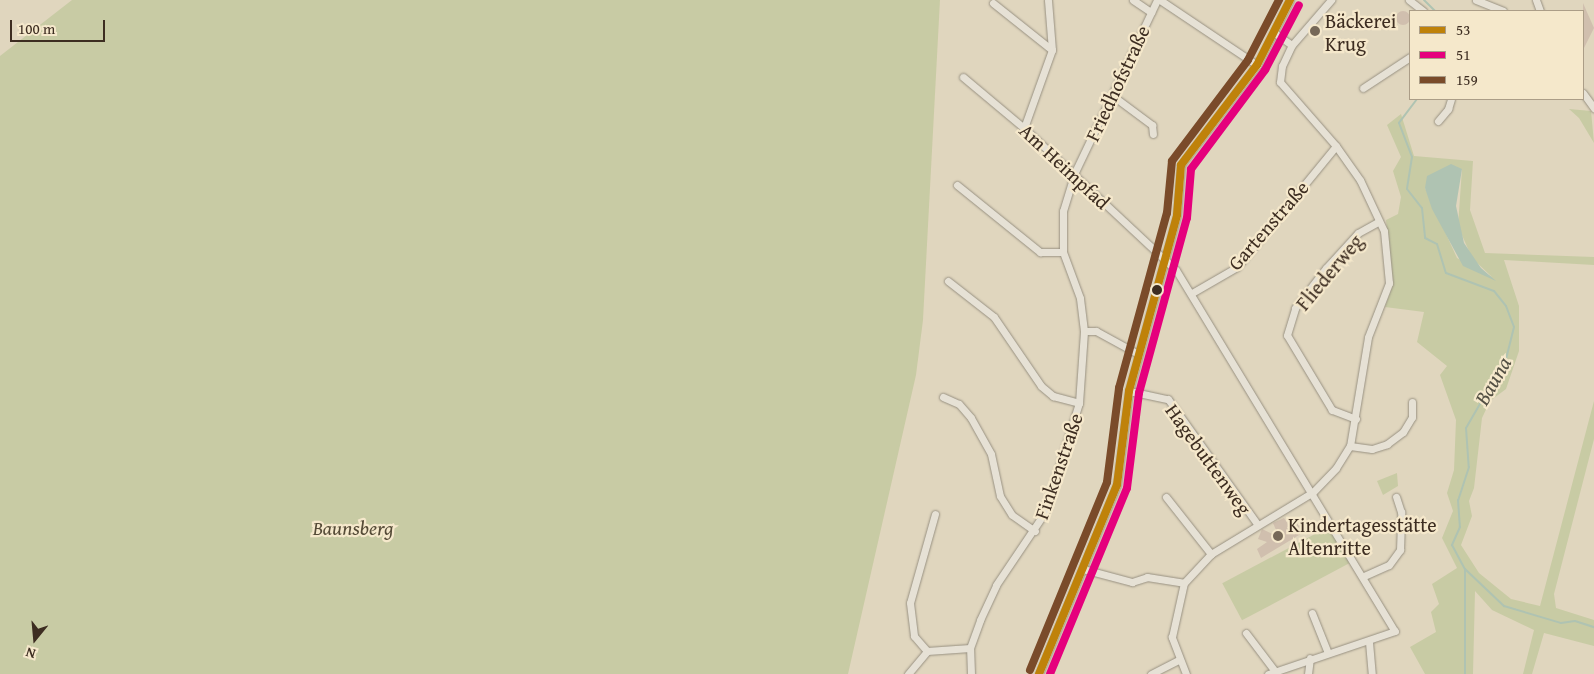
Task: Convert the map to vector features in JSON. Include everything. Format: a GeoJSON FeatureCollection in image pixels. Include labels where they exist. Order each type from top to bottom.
{"type":"FeatureCollection","features":[{"type":"Feature","properties":{"kind":"street"},"geometry":{"type":"LineString","coordinates":[[1024,128],[1052,50],[1048,0]]}},
{"type":"Feature","properties":{"kind":"street","name":"Friedhofstraße"},"geometry":{"type":"LineString","coordinates":[[1133,0],[1151,12]]}},
{"type":"Feature","properties":{"kind":"street"},"geometry":{"type":"LineString","coordinates":[[1159,0],[1257,65]]}},
{"type":"Feature","properties":{"kind":"street","name":"Friedhofstraße"},"geometry":{"type":"LineString","coordinates":[[1062,211],[1074,174],[1151,12],[1159,0]]}},
{"type":"Feature","properties":{"kind":"street"},"geometry":{"type":"LineString","coordinates":[[1039,674],[1116,485],[1129,392],[1178,215],[1181,165],[1257,65],[1276,34],[1290,0]]}},
{"type":"Feature","properties":{"kind":"street"},"geometry":{"type":"LineString","coordinates":[[1186,674],[1178,660],[1172,637],[1184,583],[1211,554],[1257,524],[1313,492],[1350,446],[1356,419],[1368,337],[1389,284],[1384,231],[1378,222],[1360,180],[1336,146],[1293,100],[1279,75],[1292,45],[1331,0]]}},
{"type":"Feature","properties":{"kind":"street"},"geometry":{"type":"LineString","coordinates":[[1409,0],[1422,10]]}},
{"type":"Feature","properties":{"kind":"street"},"geometry":{"type":"LineString","coordinates":[[1476,0],[1501,10]]}},
{"type":"Feature","properties":{"kind":"street"},"geometry":{"type":"LineString","coordinates":[[993,3],[1052,50]]}},
{"type":"Feature","properties":{"kind":"street"},"geometry":{"type":"LineString","coordinates":[[1276,34],[1292,45]]}},
{"type":"Feature","properties":{"kind":"street"},"geometry":{"type":"LineString","coordinates":[[1362,88],[1409,58]]}},
{"type":"Feature","properties":{"kind":"street","name":"Am Heimpfad"},"geometry":{"type":"LineString","coordinates":[[963,77],[1024,128],[1074,174],[1164,260],[1192,293],[1364,576],[1395,631],[1369,642]]}},
{"type":"Feature","properties":{"kind":"street"},"geometry":{"type":"LineString","coordinates":[[1584,94],[1594,108]]}},
{"type":"Feature","properties":{"kind":"street"},"geometry":{"type":"LineString","coordinates":[[1112,96],[1152,125],[1153,134]]}},
{"type":"Feature","properties":{"kind":"street"},"geometry":{"type":"LineString","coordinates":[[1438,121],[1448,109],[1451,100]]}},
{"type":"Feature","properties":{"kind":"street","name":"Gartenstraße"},"geometry":{"type":"LineString","coordinates":[[1192,293],[1237,267],[1336,146]]}},
{"type":"Feature","properties":{"kind":"street"},"geometry":{"type":"LineString","coordinates":[[957,184],[1040,252],[1063,252]]}},
{"type":"Feature","properties":{"kind":"street","name":"Finkenstraße"},"geometry":{"type":"LineString","coordinates":[[971,674],[970,648],[996,585],[1035,531],[1072,436],[1079,403],[1084,330],[1080,298],[1063,252],[1062,211]]}},
{"type":"Feature","properties":{"kind":"street","name":"Fliederweg"},"geometry":{"type":"LineString","coordinates":[[1356,419],[1332,410],[1287,335],[1295,308],[1326,268],[1358,233],[1378,222]]}},
{"type":"Feature","properties":{"kind":"street"},"geometry":{"type":"LineString","coordinates":[[948,280],[994,317],[1041,386],[1053,396],[1079,403]]}},
{"type":"Feature","properties":{"kind":"street"},"geometry":{"type":"LineString","coordinates":[[1084,330],[1096,331],[1138,354]]}},
{"type":"Feature","properties":{"kind":"street","name":"Hagebuttenweg"},"geometry":{"type":"LineString","coordinates":[[1129,392],[1168,399],[1257,524]]}},
{"type":"Feature","properties":{"kind":"street"},"geometry":{"type":"LineString","coordinates":[[943,397],[959,404],[971,418],[991,454],[1000,496],[1012,515],[1035,531]]}},
{"type":"Feature","properties":{"kind":"street"},"geometry":{"type":"LineString","coordinates":[[1350,446],[1372,449],[1387,444],[1403,432],[1412,417],[1412,402]]}},
{"type":"Feature","properties":{"kind":"street"},"geometry":{"type":"LineString","coordinates":[[1166,497],[1211,554]]}},
{"type":"Feature","properties":{"kind":"street"},"geometry":{"type":"LineString","coordinates":[[1364,576],[1389,565],[1400,550],[1401,521],[1396,497]]}},
{"type":"Feature","properties":{"kind":"street"},"geometry":{"type":"LineString","coordinates":[[927,651],[914,636],[910,603],[934,514]]}},
{"type":"Feature","properties":{"kind":"street"},"geometry":{"type":"LineString","coordinates":[[1083,569],[1132,582],[1147,577],[1184,583]]}},
{"type":"Feature","properties":{"kind":"street"},"geometry":{"type":"LineString","coordinates":[[1312,613],[1328,653]]}},
{"type":"Feature","properties":{"kind":"street"},"geometry":{"type":"LineString","coordinates":[[1246,633],[1271,672],[1310,658],[1369,642],[1372,674]]}},
{"type":"Feature","properties":{"kind":"street"},"geometry":{"type":"LineString","coordinates":[[908,674],[927,651],[970,648]]}},
{"type":"Feature","properties":{"kind":"street"},"geometry":{"type":"LineString","coordinates":[[1308,674],[1310,658]]}},
{"type":"Feature","properties":{"kind":"street"},"geometry":{"type":"LineString","coordinates":[[1151,674],[1178,660]]}},
{"type":"Feature","properties":{"kind":"green space","name":"Baunsberg"},"geometry":{"type":"Polygon","coordinates":[[[72,0],[940,0],[923,320],[916,375],[848,674],[0,674],[0,56],[72,0]]]}},
{"type":"Feature","properties":{"kind":"green space"},"geometry":{"type":"Polygon","coordinates":[[[1569,109],[1591,111],[1594,143],[1579,118],[1569,109]]]}},
{"type":"Feature","properties":{"kind":"green space"},"geometry":{"type":"Polygon","coordinates":[[[1401,114],[1414,156],[1473,161],[1470,210],[1485,253],[1594,257],[1594,265],[1504,260],[1519,306],[1519,351],[1506,389],[1490,401],[1482,418],[1474,488],[1469,501],[1472,516],[1461,545],[1479,573],[1511,599],[1540,606],[1594,401],[1594,439],[1554,594],[1556,608],[1594,620],[1594,646],[1544,633],[1532,674],[1523,674],[1534,630],[1492,610],[1475,591],[1473,674],[1425,674],[1410,647],[1436,632],[1431,612],[1439,604],[1432,584],[1457,568],[1442,538],[1453,511],[1447,493],[1454,470],[1456,420],[1440,375],[1447,366],[1417,342],[1424,312],[1385,307],[1393,284],[1386,220],[1398,214],[1401,197],[1393,171],[1401,157],[1387,125],[1401,114]],[[1462,169],[1425,188],[1457,258],[1492,277],[1472,258],[1458,226],[1462,169]]]}},
{"type":"Feature","properties":{"kind":"green space"},"geometry":{"type":"Polygon","coordinates":[[[1397,473],[1398,486],[1383,495],[1377,481],[1397,473]]]}},
{"type":"Feature","properties":{"kind":"green space"},"geometry":{"type":"Polygon","coordinates":[[[1330,526],[1350,563],[1242,620],[1222,583],[1330,526]]]}},
{"type":"Feature","properties":{"kind":"shaded area"},"geometry":{"type":"Polygon","coordinates":[[[1451,164],[1462,169],[1456,206],[1464,243],[1481,268],[1496,281],[1463,266],[1432,209],[1425,188],[1427,176],[1451,164]]]}},
{"type":"Feature","properties":{"kind":"building"},"geometry":{"type":"Polygon","coordinates":[[[1583,3],[1594,28],[1584,48],[1584,10],[1583,3]]]}},
{"type":"Feature","properties":{"kind":"building"},"geometry":{"type":"Polygon","coordinates":[[[1403,11],[1408,13],[1408,23],[1403,25],[1398,23],[1396,18],[1398,13],[1403,11]]]}},
{"type":"Feature","properties":{"kind":"building","name":"Kindertagesstätte Altenritte"},"geometry":{"type":"Polygon","coordinates":[[[1284,518],[1288,524],[1298,520],[1304,532],[1261,558],[1257,549],[1267,542],[1258,539],[1262,529],[1279,537],[1273,523],[1284,518]]]}},
{"type":"Feature","properties":{"kind":"waterway","name":"Bauna"},"geometry":{"type":"LineString","coordinates":[[1424,0],[1434,10]]}},
{"type":"Feature","properties":{"kind":"waterway","name":"Bauna"},"geometry":{"type":"LineString","coordinates":[[1416,100],[1399,123],[1412,157],[1407,189],[1422,208],[1425,238],[1437,244],[1446,273],[1494,291],[1506,306],[1514,327],[1506,359],[1466,428],[1469,467],[1458,500],[1460,527],[1452,545],[1465,569],[1504,606],[1561,623],[1575,621],[1594,627]]}},
{"type":"Feature","properties":{"kind":"waterway"},"geometry":{"type":"LineString","coordinates":[[1465,569],[1465,674]]}},
{"type":"Feature","properties":{"kind":"transit line","name":"159"},"geometry":{"type":"LineString","coordinates":[[1030,670],[1107,482],[1119,388],[1167,213],[1172,161],[1248,60],[1279,0]]}},
{"type":"Feature","properties":{"kind":"transit line","name":"53"},"geometry":{"type":"LineString","coordinates":[[1039,674],[1117,485],[1129,391],[1177,215],[1181,165],[1257,65],[1290,0]]}},
{"type":"Feature","properties":{"kind":"transit line","name":"51"},"geometry":{"type":"LineString","coordinates":[[1050,674],[1127,488],[1139,393],[1187,218],[1191,169],[1265,70],[1299,5]]}},
{"type":"Feature","properties":{"kind":"place","name":"Bäckerei Krug"},"geometry":{"type":"Point","coordinates":[1315,31]}},
{"type":"Feature","properties":{"kind":"place","name":"Kindertagesstätte Altenritte"},"geometry":{"type":"Point","coordinates":[1278,536]}}]}
